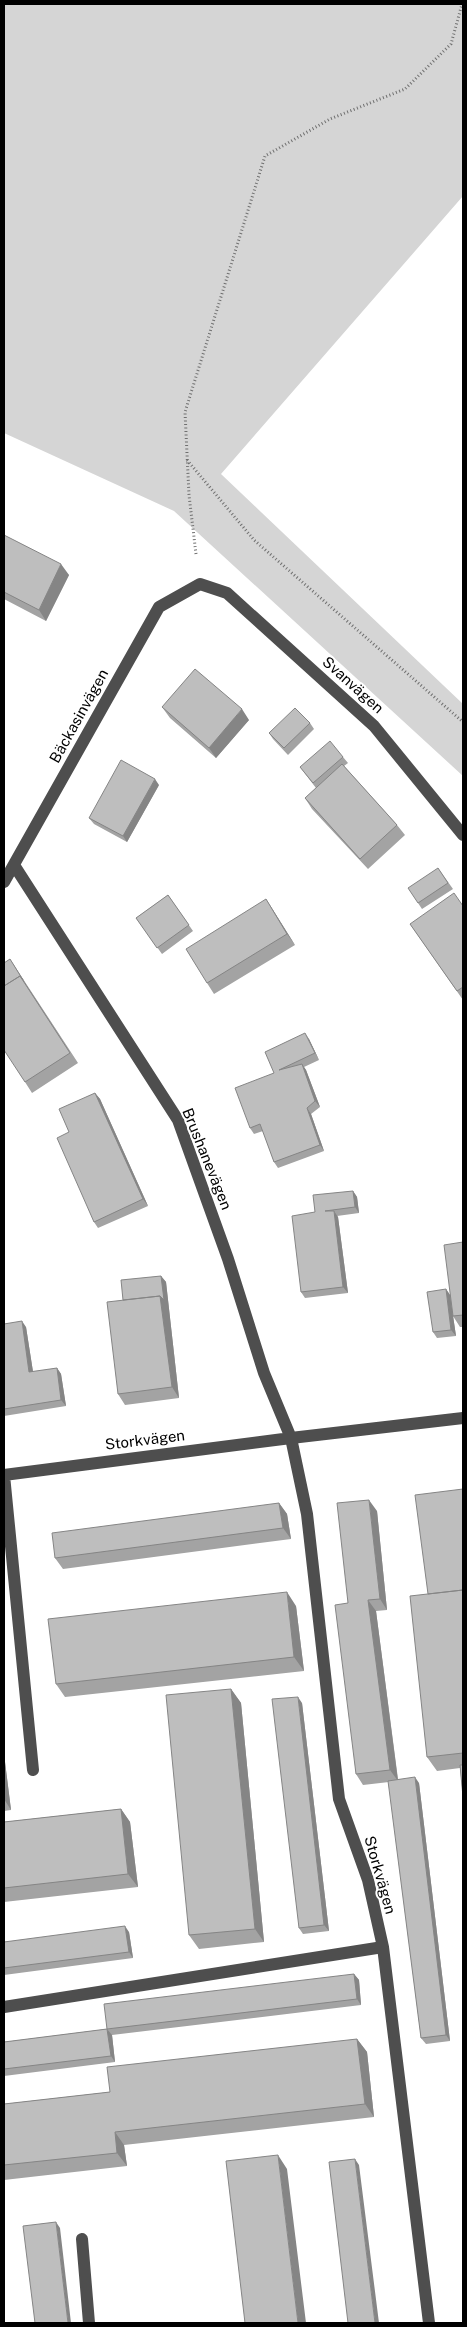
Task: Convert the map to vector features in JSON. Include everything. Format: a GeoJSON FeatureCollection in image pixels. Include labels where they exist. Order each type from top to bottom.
{"type":"FeatureCollection","features":[{"type":"Feature","properties":{"kind":"street","name":"Svanvägen"},"geometry":{"type":"LineString","coordinates":[[200,584],[227,593],[374,726],[463,835]]}},
{"type":"Feature","properties":{"kind":"street","name":"Bäckasinvägen"},"geometry":{"type":"LineString","coordinates":[[4,882],[159,607],[200,584]]}},
{"type":"Feature","properties":{"kind":"street","name":"Brushanevägen"},"geometry":{"type":"LineString","coordinates":[[14,865],[178,1120],[228,1259],[264,1373],[291,1438]]}},
{"type":"Feature","properties":{"kind":"street","name":"Storkvägen"},"geometry":{"type":"LineString","coordinates":[[4,1475],[463,1418]]}},
{"type":"Feature","properties":{"kind":"street","name":"Storkvägen"},"geometry":{"type":"LineString","coordinates":[[291,1438],[306,1514],[339,1799],[368,1880],[383,1947],[429,2323]]}},
{"type":"Feature","properties":{"kind":"street"},"geometry":{"type":"LineString","coordinates":[[4,1475],[33,1770]]}},
{"type":"Feature","properties":{"kind":"street"},"geometry":{"type":"LineString","coordinates":[[4,2006],[383,1947]]}},
{"type":"Feature","properties":{"kind":"street"},"geometry":{"type":"LineString","coordinates":[[82,2239],[89,2323]]}},
{"type":"Feature","properties":{"kind":"path"},"geometry":{"type":"LineString","coordinates":[[196,554],[188,495],[186,412],[264,156],[330,118],[405,90],[451,44],[462,4]]}},
{"type":"Feature","properties":{"kind":"path"},"geometry":{"type":"LineString","coordinates":[[187,460],[254,540],[463,722]]}},
{"type":"Feature","properties":{"kind":"shaded area"},"geometry":{"type":"Polygon","coordinates":[[[4,4],[463,4],[463,196],[221,474],[463,704],[463,776],[174,511],[4,433],[4,4]]]}},
{"type":"Feature","properties":{"kind":"building"},"geometry":{"type":"Polygon","coordinates":[[[4,535],[61,564],[39,610],[4,592],[4,535]]]}},
{"type":"Feature","properties":{"kind":"building"},"geometry":{"type":"Polygon","coordinates":[[[195,669],[242,709],[209,748],[162,707],[195,669]]]}},
{"type":"Feature","properties":{"kind":"building"},"geometry":{"type":"Polygon","coordinates":[[[295,708],[310,723],[284,748],[269,733],[295,708]]]}},
{"type":"Feature","properties":{"kind":"building"},"geometry":{"type":"Polygon","coordinates":[[[330,741],[343,757],[313,783],[300,767],[330,741]]]}},
{"type":"Feature","properties":{"kind":"building"},"geometry":{"type":"Polygon","coordinates":[[[121,760],[155,779],[123,836],[89,818],[121,760]]]}},
{"type":"Feature","properties":{"kind":"building"},"geometry":{"type":"Polygon","coordinates":[[[342,764],[397,825],[360,859],[305,798],[342,764]]]}},
{"type":"Feature","properties":{"kind":"building"},"geometry":{"type":"Polygon","coordinates":[[[438,868],[448,883],[418,903],[408,888],[438,868]]]}},
{"type":"Feature","properties":{"kind":"building"},"geometry":{"type":"Polygon","coordinates":[[[454,893],[463,906],[463,987],[457,991],[410,924],[454,893]]]}},
{"type":"Feature","properties":{"kind":"building"},"geometry":{"type":"Polygon","coordinates":[[[168,895],[189,925],[157,948],[136,918],[168,895]]]}},
{"type":"Feature","properties":{"kind":"building"},"geometry":{"type":"Polygon","coordinates":[[[266,899],[287,934],[207,983],[186,949],[266,899]]]}},
{"type":"Feature","properties":{"kind":"building"},"geometry":{"type":"Polygon","coordinates":[[[10,959],[23,980],[20,976],[4,986],[4,963],[10,959]]]}},
{"type":"Feature","properties":{"kind":"building"},"geometry":{"type":"Polygon","coordinates":[[[20,976],[70,1053],[25,1082],[4,1050],[4,986],[20,976]]]}},
{"type":"Feature","properties":{"kind":"building"},"geometry":{"type":"Polygon","coordinates":[[[305,1033],[315,1053],[279,1070],[302,1064],[315,1101],[307,1108],[320,1145],[274,1162],[260,1124],[250,1128],[235,1088],[274,1073],[265,1052],[305,1033]]]}},
{"type":"Feature","properties":{"kind":"building"},"geometry":{"type":"Polygon","coordinates":[[[95,1093],[143,1199],[94,1222],[57,1138],[69,1132],[59,1109],[95,1093]]]}},
{"type":"Feature","properties":{"kind":"building"},"geometry":{"type":"Polygon","coordinates":[[[353,1191],[355,1207],[325,1211],[334,1211],[343,1287],[301,1292],[292,1216],[315,1212],[313,1195],[353,1191]]]}},
{"type":"Feature","properties":{"kind":"building"},"geometry":{"type":"Polygon","coordinates":[[[463,1242],[463,1315],[453,1316],[444,1245],[463,1242]]]}},
{"type":"Feature","properties":{"kind":"building"},"geometry":{"type":"Polygon","coordinates":[[[161,1276],[164,1300],[160,1296],[123,1300],[121,1280],[161,1276]]]}},
{"type":"Feature","properties":{"kind":"building"},"geometry":{"type":"Polygon","coordinates":[[[446,1289],[451,1330],[433,1332],[427,1292],[446,1289]]]}},
{"type":"Feature","properties":{"kind":"building"},"geometry":{"type":"Polygon","coordinates":[[[160,1296],[172,1387],[118,1394],[107,1302],[160,1296]]]}},
{"type":"Feature","properties":{"kind":"building"},"geometry":{"type":"Polygon","coordinates":[[[22,1321],[29,1372],[57,1368],[61,1400],[4,1409],[4,1324],[22,1321]]]}},
{"type":"Feature","properties":{"kind":"building"},"geometry":{"type":"Polygon","coordinates":[[[463,1489],[463,1590],[428,1594],[415,1495],[463,1489]]]}},
{"type":"Feature","properties":{"kind":"building"},"geometry":{"type":"Polygon","coordinates":[[[369,1500],[380,1599],[368,1600],[390,1770],[356,1774],[335,1605],[348,1603],[337,1503],[369,1500]]]}},
{"type":"Feature","properties":{"kind":"building"},"geometry":{"type":"Polygon","coordinates":[[[279,1503],[283,1528],[55,1558],[52,1533],[279,1503]]]}},
{"type":"Feature","properties":{"kind":"building"},"geometry":{"type":"Polygon","coordinates":[[[463,1590],[463,1753],[427,1757],[410,1596],[463,1590]]]}},
{"type":"Feature","properties":{"kind":"building"},"geometry":{"type":"Polygon","coordinates":[[[287,1592],[294,1657],[56,1684],[48,1619],[287,1592]]]}},
{"type":"Feature","properties":{"kind":"building"},"geometry":{"type":"Polygon","coordinates":[[[231,1689],[255,1929],[189,1935],[166,1695],[231,1689]]]}},
{"type":"Feature","properties":{"kind":"building"},"geometry":{"type":"Polygon","coordinates":[[[298,1697],[324,1925],[299,1928],[272,1699],[298,1697]]]}},
{"type":"Feature","properties":{"kind":"building"},"geometry":{"type":"Polygon","coordinates":[[[460,1765],[463,1765],[463,1797],[460,1765]]]}},
{"type":"Feature","properties":{"kind":"building"},"geometry":{"type":"Polygon","coordinates":[[[415,1777],[446,2035],[421,2038],[388,1781],[415,1777]]]}},
{"type":"Feature","properties":{"kind":"building"},"geometry":{"type":"Polygon","coordinates":[[[121,1809],[128,1874],[4,1888],[4,1822],[121,1809]]]}},
{"type":"Feature","properties":{"kind":"building"},"geometry":{"type":"Polygon","coordinates":[[[125,1926],[129,1952],[4,1968],[4,1942],[125,1926]]]}},
{"type":"Feature","properties":{"kind":"building"},"geometry":{"type":"Polygon","coordinates":[[[354,1974],[357,1999],[107,2029],[104,2004],[354,1974]]]}},
{"type":"Feature","properties":{"kind":"building"},"geometry":{"type":"Polygon","coordinates":[[[107,2029],[111,2056],[4,2069],[4,2042],[107,2029]]]}},
{"type":"Feature","properties":{"kind":"building"},"geometry":{"type":"Polygon","coordinates":[[[357,2039],[365,2104],[115,2132],[117,2153],[4,2165],[4,2104],[110,2092],[107,2067],[357,2039]]]}},
{"type":"Feature","properties":{"kind":"building"},"geometry":{"type":"Polygon","coordinates":[[[278,2155],[298,2323],[245,2323],[226,2161],[278,2155]]]}},
{"type":"Feature","properties":{"kind":"building"},"geometry":{"type":"Polygon","coordinates":[[[355,2159],[375,2323],[348,2323],[329,2162],[355,2159]]]}},
{"type":"Feature","properties":{"kind":"building"},"geometry":{"type":"Polygon","coordinates":[[[56,2222],[68,2323],[35,2323],[23,2226],[56,2222]]]}}]}
